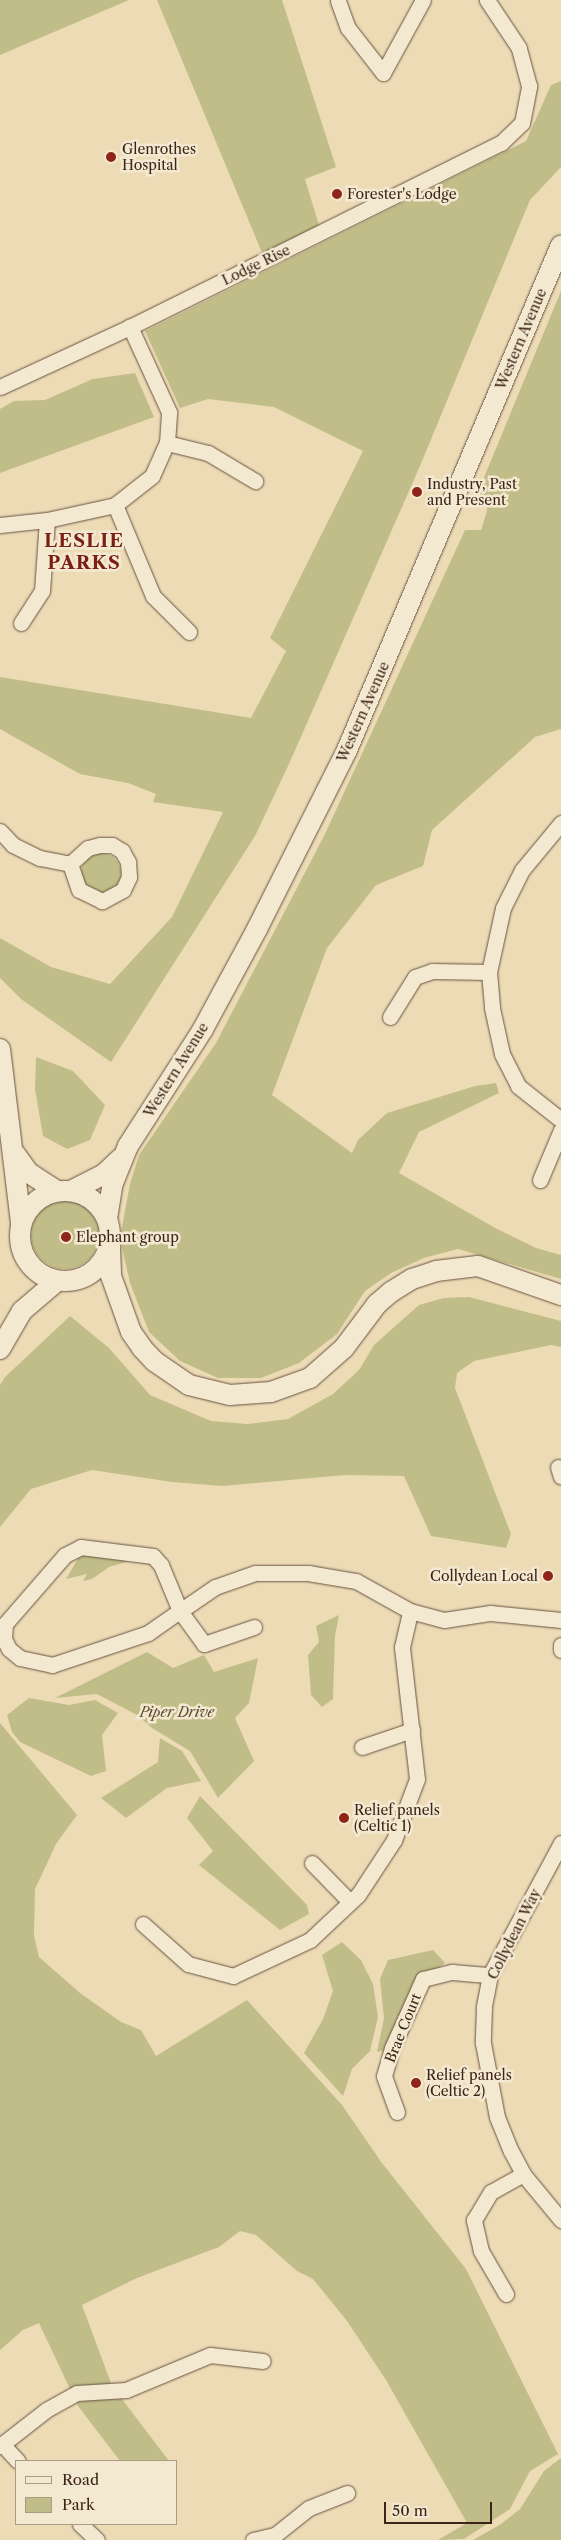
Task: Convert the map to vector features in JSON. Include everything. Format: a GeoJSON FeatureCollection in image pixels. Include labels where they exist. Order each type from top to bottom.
{"type":"FeatureCollection","features":[{"type":"Feature","properties":{"kind":"main road","name":"Western Avenue"},"geometry":{"type":"LineString","coordinates":[[122,1157],[203,1029],[262,921],[343,759],[561,245]]}},
{"type":"Feature","properties":{"kind":"main road"},"geometry":{"type":"LineString","coordinates":[[0,1049],[15,1154],[21,1224],[19,1236],[26,1260],[27,1284],[22,1311]]}},
{"type":"Feature","properties":{"kind":"main road"},"geometry":{"type":"LineString","coordinates":[[15,1154],[28,1173],[64,1191],[93,1200],[107,1219]]}},
{"type":"Feature","properties":{"kind":"main road"},"geometry":{"type":"LineString","coordinates":[[21,1224],[34,1202],[104,1174],[122,1157]]}},
{"type":"Feature","properties":{"kind":"main road"},"geometry":{"type":"LineString","coordinates":[[122,1157],[109,1198],[107,1219],[111,1276],[120,1306],[142,1348],[172,1374],[189,1385],[209,1392],[249,1395],[291,1387],[310,1378],[344,1348],[377,1304],[412,1279],[428,1274],[478,1266],[561,1295]]}},
{"type":"Feature","properties":{"kind":"main road"},"geometry":{"type":"LineString","coordinates":[[80,1279],[94,1271],[104,1260],[110,1245]]}},
{"type":"Feature","properties":{"kind":"main road"},"geometry":{"type":"LineString","coordinates":[[26,1260],[45,1277],[57,1281],[80,1279],[94,1281],[104,1287],[120,1306]]}},
{"type":"Feature","properties":{"kind":"main road"},"geometry":{"type":"LineString","coordinates":[[0,1349],[22,1311],[57,1281]]}},
{"type":"Feature","properties":{"kind":"street"},"geometry":{"type":"LineString","coordinates":[[338,1],[348,28],[383,73],[423,0]]}},
{"type":"Feature","properties":{"kind":"street","name":"Lodge Rise"},"geometry":{"type":"LineString","coordinates":[[0,387],[130,327],[501,143],[522,123],[529,86],[519,48],[487,0]]}},
{"type":"Feature","properties":{"kind":"street"},"geometry":{"type":"LineString","coordinates":[[0,525],[47,520],[115,505],[152,476],[167,443],[169,412],[130,327]]}},
{"type":"Feature","properties":{"kind":"street"},"geometry":{"type":"LineString","coordinates":[[167,443],[208,453],[255,482]]}},
{"type":"Feature","properties":{"kind":"street"},"geometry":{"type":"LineString","coordinates":[[115,505],[153,596],[189,632]]}},
{"type":"Feature","properties":{"kind":"street"},"geometry":{"type":"LineString","coordinates":[[20,623],[42,591],[47,520]]}},
{"type":"Feature","properties":{"kind":"street"},"geometry":{"type":"LineString","coordinates":[[561,823],[522,870],[503,908],[489,972],[492,1008],[502,1054],[518,1086],[561,1120]]}},
{"type":"Feature","properties":{"kind":"street"},"geometry":{"type":"LineString","coordinates":[[0,831],[13,846],[40,858],[70,864]]}},
{"type":"Feature","properties":{"kind":"street"},"geometry":{"type":"LineString","coordinates":[[390,1017],[415,977],[432,971],[489,972]]}},
{"type":"Feature","properties":{"kind":"street"},"geometry":{"type":"LineString","coordinates":[[540,1180],[561,1130]]}},
{"type":"Feature","properties":{"kind":"street"},"geometry":{"type":"LineString","coordinates":[[254,1627],[204,1644],[180,1611],[160,1565],[152,1556],[81,1547],[65,1556],[6,1624],[4,1639],[9,1649],[20,1658],[52,1665],[148,1633],[180,1611],[214,1587],[254,1573],[308,1572],[356,1581],[410,1611],[444,1620],[490,1613],[561,1620]]}},
{"type":"Feature","properties":{"kind":"street"},"geometry":{"type":"LineString","coordinates":[[142,1924],[188,1964],[233,1976],[310,1940],[350,1902],[394,1840],[417,1779],[402,1647],[410,1611]]}},
{"type":"Feature","properties":{"kind":"street"},"geometry":{"type":"LineString","coordinates":[[362,1747],[412,1730]]}},
{"type":"Feature","properties":{"kind":"street","name":"Collydean Way"},"geometry":{"type":"LineString","coordinates":[[561,1843],[490,1975],[483,2025],[487,2078],[497,2117],[523,2174],[561,2220]]}},
{"type":"Feature","properties":{"kind":"street"},"geometry":{"type":"LineString","coordinates":[[312,1863],[350,1902]]}},
{"type":"Feature","properties":{"kind":"street","name":"Brae Court"},"geometry":{"type":"LineString","coordinates":[[397,2112],[384,2076],[392,2048],[423,1979],[452,1972],[490,1975]]}},
{"type":"Feature","properties":{"kind":"street"},"geometry":{"type":"LineString","coordinates":[[506,2294],[481,2251],[474,2220],[491,2192],[523,2174]]}},
{"type":"Feature","properties":{"kind":"street"},"geometry":{"type":"LineString","coordinates":[[17,2460],[1,2445],[46,2410],[77,2393],[126,2390],[210,2355],[263,2361]]}},
{"type":"Feature","properties":{"kind":"street"},"geometry":{"type":"LineString","coordinates":[[253,2540],[275,2535],[309,2508],[347,2492]]}},
{"type":"Feature","properties":{"kind":"street"},"geometry":{"type":"LineString","coordinates":[[81,2525],[97,2540]]}},
{"type":"Feature","properties":{"kind":"green space"},"geometry":{"type":"Polygon","coordinates":[[[0,0],[129,0],[0,55],[0,0]]]}},
{"type":"Feature","properties":{"kind":"green space"},"geometry":{"type":"Polygon","coordinates":[[[157,0],[282,0],[336,167],[305,179],[321,232],[265,260],[157,0]]]}},
{"type":"Feature","properties":{"kind":"green space"},"geometry":{"type":"Polygon","coordinates":[[[561,81],[561,167],[530,200],[420,466],[289,764],[255,836],[111,1062],[21,999],[0,978],[0,938],[51,967],[110,984],[172,917],[223,812],[153,802],[156,794],[128,783],[80,774],[0,729],[0,677],[251,718],[286,651],[270,638],[363,451],[274,407],[208,399],[180,408],[145,331],[526,141],[551,85],[561,81]]]}},
{"type":"Feature","properties":{"kind":"green space"},"geometry":{"type":"Polygon","coordinates":[[[561,291],[561,729],[535,737],[432,830],[423,866],[376,885],[327,948],[272,1095],[352,1153],[358,1140],[387,1113],[475,1086],[496,1083],[499,1093],[419,1132],[399,1173],[497,1229],[536,1248],[561,1255],[561,1279],[458,1249],[424,1258],[391,1273],[365,1291],[337,1334],[299,1363],[261,1378],[218,1378],[180,1361],[149,1332],[130,1283],[120,1238],[130,1184],[139,1155],[216,1043],[324,836],[465,530],[481,530],[487,511],[486,498],[478,492],[561,291]]]}},
{"type":"Feature","properties":{"kind":"green space"},"geometry":{"type":"Polygon","coordinates":[[[135,373],[154,417],[0,473],[0,409],[14,401],[45,400],[93,379],[135,373]]]}},
{"type":"Feature","properties":{"kind":"green space"},"geometry":{"type":"Polygon","coordinates":[[[105,853],[112,856],[118,862],[121,873],[120,881],[112,890],[105,893],[97,893],[90,890],[82,881],[81,869],[84,862],[93,854],[105,853]]]}},
{"type":"Feature","properties":{"kind":"green space"},"geometry":{"type":"Polygon","coordinates":[[[36,1057],[73,1071],[105,1105],[90,1140],[67,1149],[43,1136],[35,1089],[36,1057]]]}},
{"type":"Feature","properties":{"kind":"green space"},"geometry":{"type":"Polygon","coordinates":[[[65,1201],[78,1204],[89,1211],[96,1222],[99,1235],[96,1248],[89,1259],[78,1266],[65,1269],[52,1266],[41,1259],[34,1248],[31,1235],[34,1222],[41,1211],[52,1204],[65,1201]]]}},
{"type":"Feature","properties":{"kind":"green space"},"geometry":{"type":"Polygon","coordinates":[[[469,1297],[561,1321],[561,1347],[551,1345],[474,1361],[457,1373],[455,1388],[511,1534],[506,1548],[431,1536],[404,1476],[345,1475],[222,1486],[172,1482],[92,1470],[31,1489],[0,1527],[0,1385],[5,1377],[70,1316],[109,1348],[150,1395],[211,1421],[247,1424],[288,1419],[333,1394],[359,1370],[374,1345],[419,1305],[444,1298],[469,1297]]]}},
{"type":"Feature","properties":{"kind":"green space"},"geometry":{"type":"Polygon","coordinates":[[[89,1552],[133,1560],[109,1567],[92,1579],[83,1581],[87,1574],[66,1579],[80,1555],[89,1552]]]}},
{"type":"Feature","properties":{"kind":"green space"},"geometry":{"type":"Polygon","coordinates":[[[339,1615],[335,1636],[333,1699],[322,1707],[311,1695],[308,1655],[319,1642],[316,1626],[339,1615]]]}},
{"type":"Feature","properties":{"kind":"green space","name":"Piper Drive"},"geometry":{"type":"Polygon","coordinates":[[[147,1652],[173,1668],[204,1655],[214,1672],[258,1658],[249,1703],[235,1718],[254,1761],[218,1798],[190,1751],[152,1728],[137,1715],[97,1694],[55,1698],[147,1652]]]}},
{"type":"Feature","properties":{"kind":"green space"},"geometry":{"type":"Polygon","coordinates":[[[29,1698],[69,1705],[95,1700],[118,1713],[102,1735],[106,1771],[91,1776],[20,1742],[12,1732],[7,1715],[29,1698]]]}},
{"type":"Feature","properties":{"kind":"green space"},"geometry":{"type":"Polygon","coordinates":[[[0,1723],[77,1815],[56,1844],[35,1889],[34,1936],[39,1957],[80,1993],[121,2022],[141,2030],[156,2056],[247,2000],[342,2105],[382,2163],[466,2269],[558,2454],[530,2471],[510,2509],[464,2539],[438,2540],[467,2523],[386,2380],[347,2321],[313,2279],[297,2271],[256,2235],[240,2231],[219,2247],[137,2278],[82,2305],[112,2386],[168,2460],[119,2460],[78,2406],[39,2323],[23,2330],[0,2350],[0,1723]]]}},
{"type":"Feature","properties":{"kind":"green space"},"geometry":{"type":"Polygon","coordinates":[[[160,1738],[182,1751],[201,1781],[167,1788],[126,1818],[101,1798],[158,1762],[160,1738]]]}},
{"type":"Feature","properties":{"kind":"green space"},"geometry":{"type":"Polygon","coordinates":[[[200,1796],[307,1905],[309,1914],[280,1930],[199,1865],[213,1851],[187,1818],[200,1796]]]}},
{"type":"Feature","properties":{"kind":"green space"},"geometry":{"type":"Polygon","coordinates":[[[342,1942],[361,1960],[373,1984],[378,2017],[370,2051],[352,2069],[343,2096],[304,2053],[323,2019],[333,1991],[322,1955],[342,1942]]]}},
{"type":"Feature","properties":{"kind":"green space"},"geometry":{"type":"Polygon","coordinates":[[[433,1950],[445,1963],[423,1979],[392,2048],[377,2052],[384,2018],[380,1979],[388,1960],[433,1950]]]}},
{"type":"Feature","properties":{"kind":"green space"},"geometry":{"type":"Polygon","coordinates":[[[561,2458],[561,2540],[473,2540],[501,2524],[520,2509],[544,2471],[561,2458]]]}},
{"type":"Feature","properties":{"kind":"place","name":"Glenrothes Hospital"},"geometry":{"type":"Point","coordinates":[111,157]}},
{"type":"Feature","properties":{"kind":"place","name":"Forester's Lodge"},"geometry":{"type":"Point","coordinates":[337,194]}},
{"type":"Feature","properties":{"kind":"place","name":"Industry, Past and Present"},"geometry":{"type":"Point","coordinates":[417,492]}},
{"type":"Feature","properties":{"kind":"place","name":"Elephant group"},"geometry":{"type":"Point","coordinates":[66,1237]}},
{"type":"Feature","properties":{"kind":"place","name":"Collydean Local"},"geometry":{"type":"Point","coordinates":[548,1576]}},
{"type":"Feature","properties":{"kind":"place","name":"Relief panels (Celtic 1)"},"geometry":{"type":"Point","coordinates":[344,1818]}},
{"type":"Feature","properties":{"kind":"place","name":"Relief panels (Celtic 2)"},"geometry":{"type":"Point","coordinates":[416,2083]}},
{"type":"Feature","properties":{"kind":"district","name":"LESLIE PARKS"},"geometry":{"type":"Point","coordinates":[84,552]}}]}
